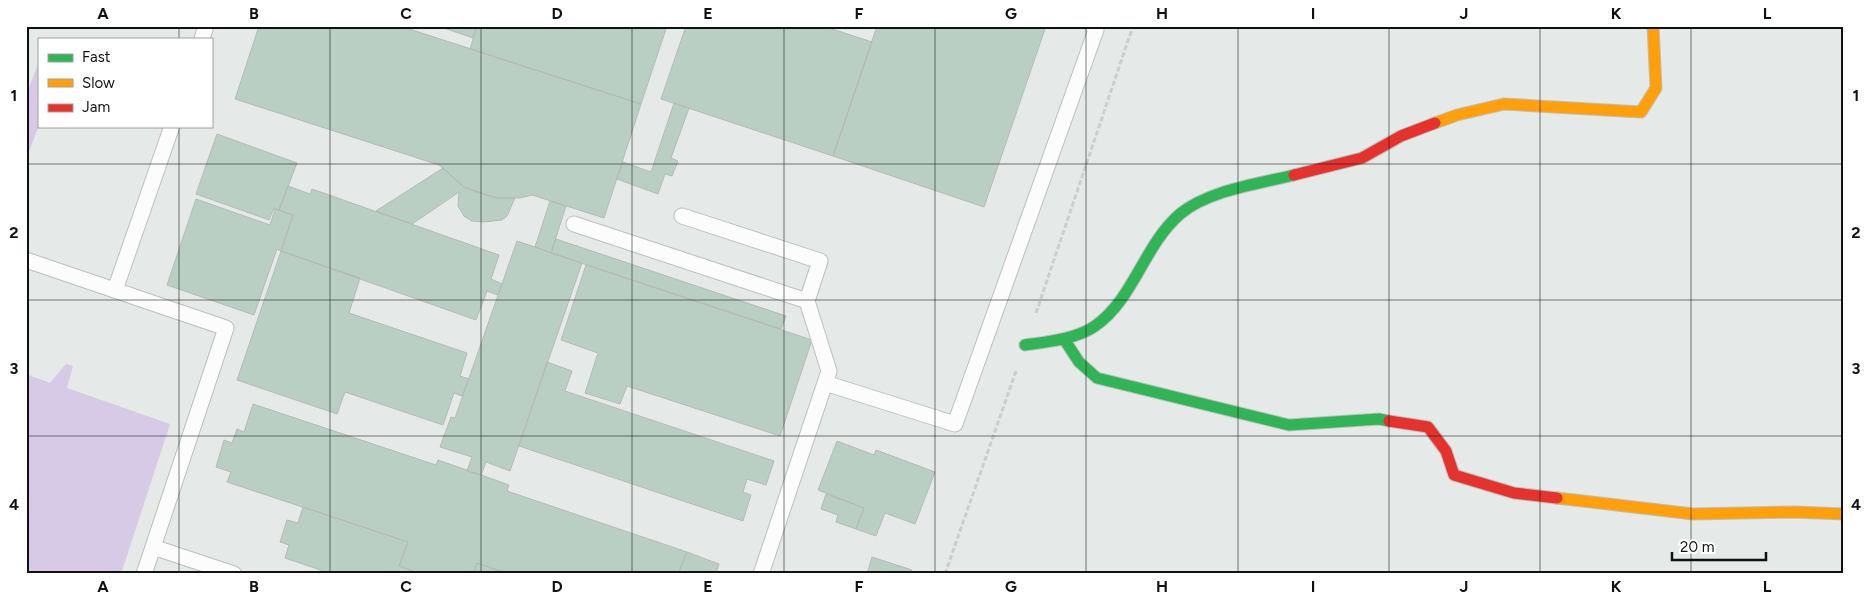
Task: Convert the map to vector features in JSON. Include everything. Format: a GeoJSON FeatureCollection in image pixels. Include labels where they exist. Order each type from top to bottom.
{"type":"FeatureCollection","features":[{"type":"Feature","properties":{"kind":"street"},"geometry":{"type":"LineString","coordinates":[[1025,345],[1064,339],[1094,327],[1115,307],[1160,235],[1180,214],[1205,198],[1362,158],[1401,136],[1448,119],[1504,104],[1642,112],[1656,88],[1654,26]]}},
{"type":"Feature","properties":{"kind":"street"},"geometry":{"type":"LineString","coordinates":[[1064,339],[1079,362],[1097,378],[1289,425],[1378,419],[1428,427],[1446,451],[1454,475],[1514,492],[1693,514],[1794,512],[1844,514]]}},
{"type":"Feature","properties":{"kind":"lane"},"geometry":{"type":"LineString","coordinates":[[202,38],[206,26]]}},
{"type":"Feature","properties":{"kind":"lane"},"geometry":{"type":"LineString","coordinates":[[825,384],[955,424],[1093,40],[1096,30],[1093,26]]}},
{"type":"Feature","properties":{"kind":"lane"},"geometry":{"type":"LineString","coordinates":[[115,290],[171,128]]}},
{"type":"Feature","properties":{"kind":"lane"},"geometry":{"type":"LineString","coordinates":[[682,216],[820,261],[807,301],[829,371],[761,574]]}},
{"type":"Feature","properties":{"kind":"lane"},"geometry":{"type":"LineString","coordinates":[[574,224],[807,301]]}},
{"type":"Feature","properties":{"kind":"lane"},"geometry":{"type":"LineString","coordinates":[[26,260],[226,328],[144,574]]}},
{"type":"Feature","properties":{"kind":"lane"},"geometry":{"type":"LineString","coordinates":[[153,547],[234,574]]}},
{"type":"Feature","properties":{"kind":"path"},"geometry":{"type":"LineString","coordinates":[[945,574],[1133,26]]}},
{"type":"Feature","properties":{"kind":"shaded area"},"geometry":{"type":"Polygon","coordinates":[[[38,65],[38,128],[26,160],[26,95],[38,65]]]}},
{"type":"Feature","properties":{"kind":"shaded area"},"geometry":{"type":"Polygon","coordinates":[[[66,364],[73,366],[67,388],[170,424],[121,574],[26,574],[26,374],[50,383],[66,364]]]}},
{"type":"Feature","properties":{"kind":"building"},"geometry":{"type":"Polygon","coordinates":[[[259,26],[400,26],[641,104],[604,218],[532,195],[520,198],[497,198],[479,193],[464,187],[439,165],[235,99],[259,26]]]}},
{"type":"Feature","properties":{"kind":"building"},"geometry":{"type":"Polygon","coordinates":[[[438,26],[477,26],[473,38],[438,26]]]}},
{"type":"Feature","properties":{"kind":"building"},"geometry":{"type":"Polygon","coordinates":[[[477,26],[667,26],[641,104],[470,49],[477,26]]]}},
{"type":"Feature","properties":{"kind":"building"},"geometry":{"type":"Polygon","coordinates":[[[686,26],[823,26],[872,42],[833,156],[661,99],[686,26]]]}},
{"type":"Feature","properties":{"kind":"building"},"geometry":{"type":"Polygon","coordinates":[[[877,26],[1046,26],[984,207],[833,156],[877,26]]]}},
{"type":"Feature","properties":{"kind":"building"},"geometry":{"type":"Polygon","coordinates":[[[674,103],[689,108],[671,158],[678,161],[672,176],[665,174],[658,194],[617,179],[623,162],[651,172],[674,103]]]}},
{"type":"Feature","properties":{"kind":"building"},"geometry":{"type":"Polygon","coordinates":[[[217,134],[297,163],[279,210],[274,208],[269,220],[196,194],[217,134]]]}},
{"type":"Feature","properties":{"kind":"building"},"geometry":{"type":"Polygon","coordinates":[[[443,168],[464,187],[497,198],[515,198],[507,216],[502,220],[472,221],[464,216],[458,206],[459,192],[412,224],[376,211],[443,168]]]}},
{"type":"Feature","properties":{"kind":"building"},"geometry":{"type":"Polygon","coordinates":[[[288,186],[310,194],[312,189],[499,255],[491,279],[502,284],[498,295],[487,291],[476,320],[281,251],[293,215],[279,210],[288,186]]]}},
{"type":"Feature","properties":{"kind":"building"},"geometry":{"type":"Polygon","coordinates":[[[196,199],[270,225],[275,209],[293,215],[281,251],[277,249],[254,315],[167,285],[196,199]]]}},
{"type":"Feature","properties":{"kind":"building"},"geometry":{"type":"Polygon","coordinates":[[[550,201],[566,206],[551,253],[535,247],[550,201]]]}},
{"type":"Feature","properties":{"kind":"building"},"geometry":{"type":"Polygon","coordinates":[[[556,239],[786,316],[781,329],[551,253],[556,239]]]}},
{"type":"Feature","properties":{"kind":"building"},"geometry":{"type":"Polygon","coordinates":[[[517,241],[582,263],[510,471],[486,462],[481,475],[467,471],[472,457],[440,447],[451,417],[455,418],[517,241]]]}},
{"type":"Feature","properties":{"kind":"building"},"geometry":{"type":"Polygon","coordinates":[[[281,251],[360,278],[349,313],[467,353],[460,376],[469,379],[462,396],[454,393],[443,425],[345,392],[337,414],[237,380],[281,251]]]}},
{"type":"Feature","properties":{"kind":"building"},"geometry":{"type":"Polygon","coordinates":[[[586,265],[812,340],[780,436],[627,386],[620,404],[585,393],[598,353],[561,340],[586,265]]]}},
{"type":"Feature","properties":{"kind":"building"},"geometry":{"type":"Polygon","coordinates":[[[547,362],[572,371],[565,391],[774,461],[766,485],[747,479],[743,492],[751,495],[743,521],[519,446],[547,362]]]}},
{"type":"Feature","properties":{"kind":"building"},"geometry":{"type":"Polygon","coordinates":[[[253,404],[436,465],[438,460],[509,485],[507,491],[687,552],[678,574],[509,574],[477,563],[473,574],[412,574],[413,571],[399,566],[408,542],[227,482],[231,472],[216,467],[224,440],[232,443],[237,429],[244,432],[253,404]]]}},
{"type":"Feature","properties":{"kind":"building"},"geometry":{"type":"Polygon","coordinates":[[[837,441],[874,455],[876,450],[935,472],[915,524],[885,513],[876,536],[856,529],[864,508],[818,490],[837,441]]]}},
{"type":"Feature","properties":{"kind":"building"},"geometry":{"type":"Polygon","coordinates":[[[826,494],[864,508],[856,529],[836,522],[838,515],[821,509],[826,494]]]}},
{"type":"Feature","properties":{"kind":"building"},"geometry":{"type":"Polygon","coordinates":[[[303,507],[408,542],[399,566],[413,571],[412,574],[332,574],[285,558],[289,545],[280,542],[287,520],[298,523],[303,507]]]}},
{"type":"Feature","properties":{"kind":"building"},"geometry":{"type":"Polygon","coordinates":[[[687,552],[719,564],[716,574],[678,574],[687,552]]]}},
{"type":"Feature","properties":{"kind":"building"},"geometry":{"type":"Polygon","coordinates":[[[872,557],[912,570],[910,574],[867,574],[872,557]]]}},
{"type":"Feature","properties":{"kind":"building"},"geometry":{"type":"Polygon","coordinates":[[[477,563],[509,574],[473,574],[477,563]]]}},
{"type":"Feature","properties":{"kind":"traffic: fast"},"geometry":{"type":"LineString","coordinates":[[1025,345],[1070,337],[1095,326],[1120,301],[1157,241],[1168,227],[1180,214],[1192,206],[1219,193],[1294,175]]}},
{"type":"Feature","properties":{"kind":"traffic: fast"},"geometry":{"type":"LineString","coordinates":[[1064,339],[1079,362],[1097,378],[1289,425],[1379,419],[1389,421]]}},
{"type":"Feature","properties":{"kind":"traffic: slow"},"geometry":{"type":"LineString","coordinates":[[1435,123],[1457,115],[1504,104],[1641,112],[1656,88],[1653,26]]}},
{"type":"Feature","properties":{"kind":"traffic: slow"},"geometry":{"type":"LineString","coordinates":[[1557,498],[1693,514],[1794,512],[1844,514]]}},
{"type":"Feature","properties":{"kind":"traffic: jam"},"geometry":{"type":"LineString","coordinates":[[1294,175],[1362,158],[1401,136],[1435,123]]}},
{"type":"Feature","properties":{"kind":"traffic: jam"},"geometry":{"type":"LineString","coordinates":[[1389,421],[1428,427],[1446,451],[1454,475],[1514,493],[1557,498]]}}]}
